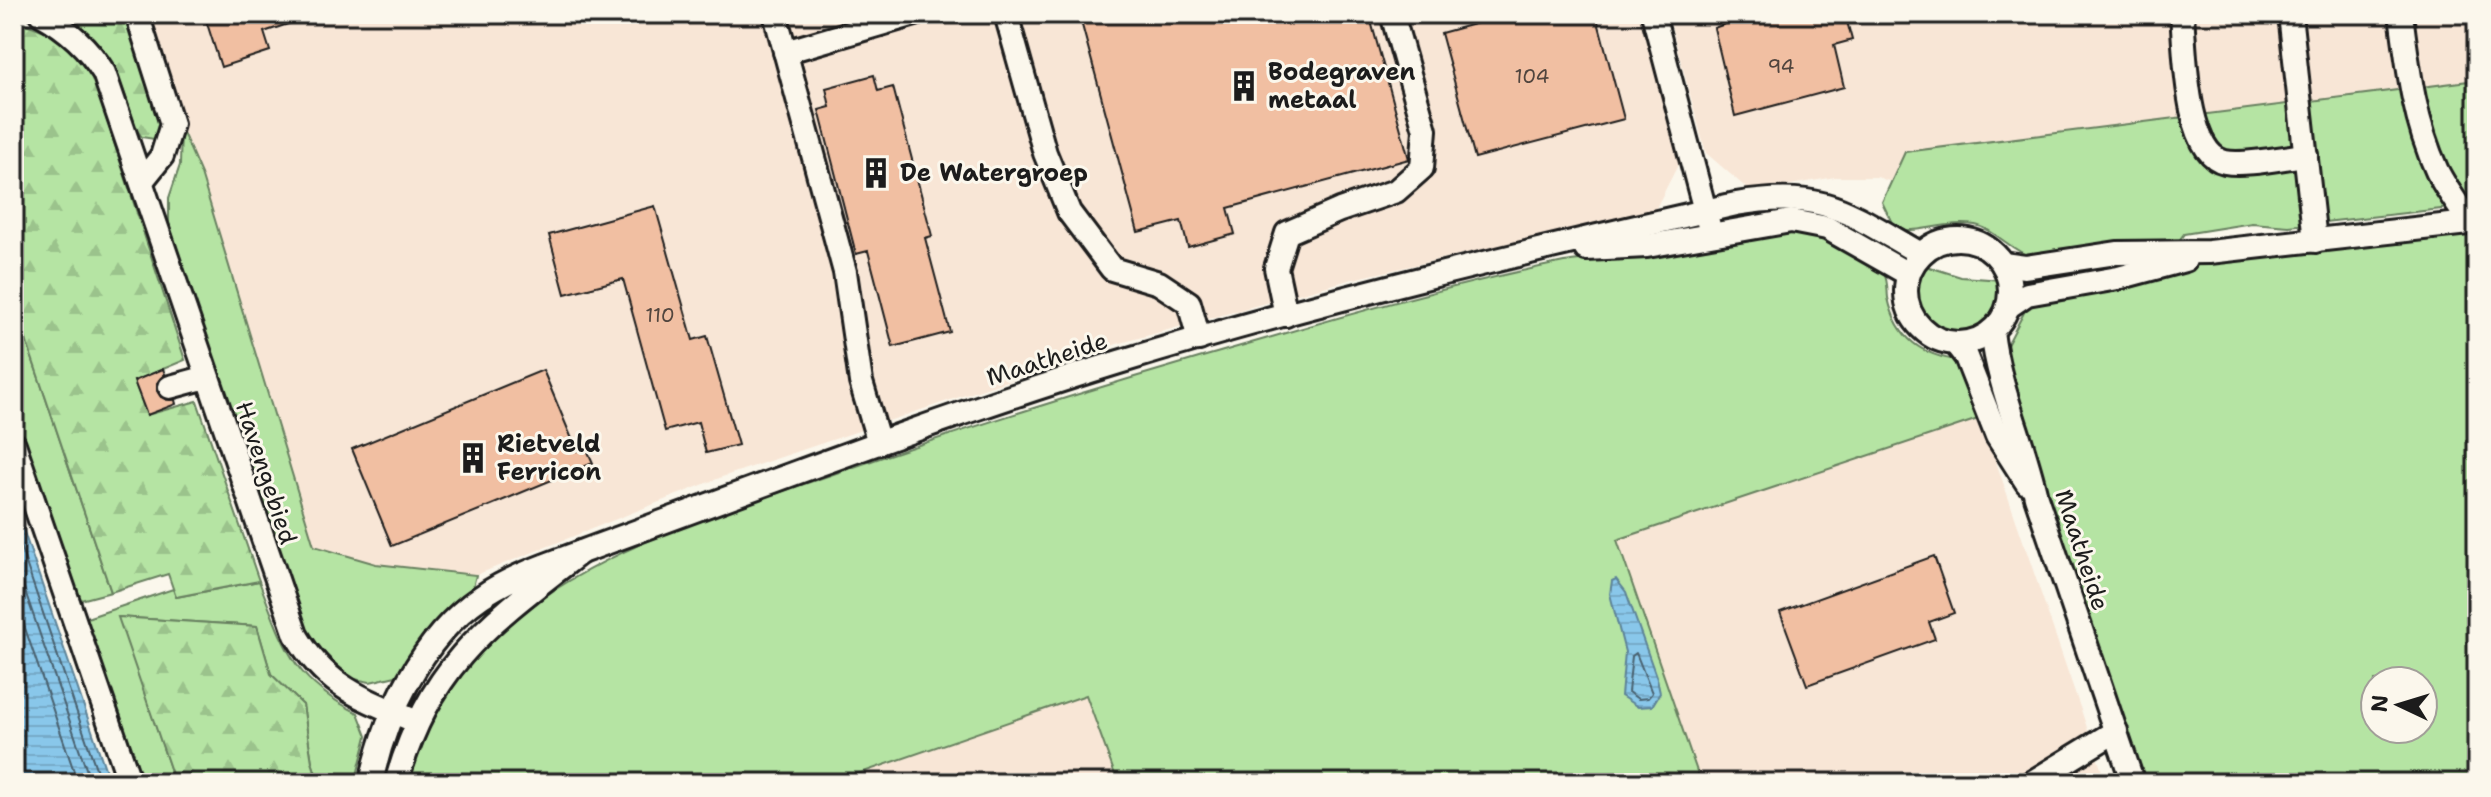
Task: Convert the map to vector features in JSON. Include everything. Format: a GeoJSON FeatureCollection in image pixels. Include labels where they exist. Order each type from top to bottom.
{"type":"FeatureCollection","features":[{"type":"Feature","properties":{"kind":"street","name":"Havengebied"},"geometry":{"type":"LineString","coordinates":[[41,14],[72,33],[93,55],[104,73],[296,635],[313,663],[338,686],[417,722]]}},
{"type":"Feature","properties":{"kind":"street"},"geometry":{"type":"LineString","coordinates":[[137,14],[172,124],[162,156],[142,181]]}},
{"type":"Feature","properties":{"kind":"street"},"geometry":{"type":"LineString","coordinates":[[775,14],[845,272],[861,382],[879,443]]}},
{"type":"Feature","properties":{"kind":"street"},"geometry":{"type":"LineString","coordinates":[[785,52],[915,14]]}},
{"type":"Feature","properties":{"kind":"street"},"geometry":{"type":"LineString","coordinates":[[1006,14],[1045,153],[1069,212],[1112,269],[1159,283],[1189,303],[1199,339]]}},
{"type":"Feature","properties":{"kind":"street"},"geometry":{"type":"LineString","coordinates":[[1286,315],[1276,268],[1287,233],[1340,210],[1396,191],[1422,168],[1425,130],[1392,14]]}},
{"type":"Feature","properties":{"kind":"street"},"geometry":{"type":"LineString","coordinates":[[1653,14],[1711,234]]}},
{"type":"Feature","properties":{"kind":"street"},"geometry":{"type":"LineString","coordinates":[[2182,14],[2193,115],[2199,140],[2210,154],[2224,162],[2306,155]]}},
{"type":"Feature","properties":{"kind":"street"},"geometry":{"type":"LineString","coordinates":[[2290,14],[2315,241]]}},
{"type":"Feature","properties":{"kind":"street"},"geometry":{"type":"LineString","coordinates":[[2003,264],[2025,267],[2117,253],[2209,252],[2474,223],[2438,173],[2423,135],[2411,88],[2401,14]]}},
{"type":"Feature","properties":{"kind":"street","name":"Maatheide"},"geometry":{"type":"LineString","coordinates":[[371,783],[392,712],[409,679],[442,633],[479,598],[525,573],[879,443],[1105,367],[1286,315],[1705,211],[1775,197],[1835,205],[1921,254]]}},
{"type":"Feature","properties":{"kind":"street","name":"Maatheide"},"geometry":{"type":"LineString","coordinates":[[1541,252],[1647,246],[1777,221],[1827,228],[1908,274]]}},
{"type":"Feature","properties":{"kind":"street"},"geometry":{"type":"LineString","coordinates":[[2008,307],[2009,278],[2003,264],[1979,243],[1964,239],[1933,245],[1921,254],[1908,274],[1905,291],[1908,308],[1917,324],[1930,336],[1955,343],[1980,339],[1992,331],[2008,307],[2027,294],[2118,278],[2209,252]]}},
{"type":"Feature","properties":{"kind":"street","name":"Maatheide"},"geometry":{"type":"LineString","coordinates":[[1992,331],[1994,352],[2026,450],[2036,497],[2133,783]]}},
{"type":"Feature","properties":{"kind":"street"},"geometry":{"type":"LineString","coordinates":[[1955,343],[1966,357],[1997,436],[2036,497]]}},
{"type":"Feature","properties":{"kind":"street"},"geometry":{"type":"LineString","coordinates":[[170,387],[207,377]]}},
{"type":"Feature","properties":{"kind":"street"},"geometry":{"type":"LineString","coordinates":[[14,444],[130,783]]}},
{"type":"Feature","properties":{"kind":"street","name":"Maatheide"},"geometry":{"type":"LineString","coordinates":[[396,783],[417,722],[434,690],[498,615],[581,552]]}},
{"type":"Feature","properties":{"kind":"street"},"geometry":{"type":"LineString","coordinates":[[2031,783],[2116,731]]}},
{"type":"Feature","properties":{"kind":"shaded area"},"geometry":{"type":"Polygon","coordinates":[[[144,14],[1640,14],[1680,161],[1655,210],[1349,280],[1117,344],[722,477],[476,575],[376,564],[314,546],[201,174],[181,128],[144,14]]]}},
{"type":"Feature","properties":{"kind":"shaded area"},"geometry":{"type":"Polygon","coordinates":[[[1668,14],[2477,14],[2477,80],[1905,152],[1892,182],[1877,177],[1835,177],[1751,192],[1706,153],[1668,14]]]}},
{"type":"Feature","properties":{"kind":"shaded area"},"geometry":{"type":"Polygon","coordinates":[[[1981,418],[2106,783],[1701,783],[1616,540],[1981,418]]]}},
{"type":"Feature","properties":{"kind":"shaded area"},"geometry":{"type":"Polygon","coordinates":[[[1087,694],[1118,783],[832,783],[1087,694]]]}},
{"type":"Feature","properties":{"kind":"green space"},"geometry":{"type":"Polygon","coordinates":[[[60,14],[127,14],[163,130],[154,139],[142,137],[136,129],[118,77],[101,47],[90,34],[60,14]]]}},
{"type":"Feature","properties":{"kind":"green space"},"geometry":{"type":"Polygon","coordinates":[[[14,19],[60,37],[93,78],[185,360],[134,381],[147,415],[197,401],[259,581],[176,597],[168,574],[111,592],[14,304],[14,19]]]}},
{"type":"Feature","properties":{"kind":"green space"},"geometry":{"type":"Polygon","coordinates":[[[2477,80],[2477,205],[2289,226],[2252,223],[2184,234],[2177,243],[2034,258],[1989,230],[1975,225],[1895,229],[1882,202],[1905,152],[2477,80]]]}},
{"type":"Feature","properties":{"kind":"green space"},"geometry":{"type":"Polygon","coordinates":[[[181,128],[201,174],[314,546],[376,564],[476,575],[472,591],[400,675],[370,682],[344,677],[321,656],[306,630],[259,503],[169,223],[169,198],[180,165],[181,128]]]}},
{"type":"Feature","properties":{"kind":"green space"},"geometry":{"type":"Polygon","coordinates":[[[1785,226],[1839,241],[1875,264],[1885,276],[1892,312],[1905,335],[1923,350],[1962,361],[1981,418],[1617,540],[1701,783],[1599,783],[1597,778],[1583,783],[1118,783],[1086,695],[832,783],[409,783],[425,738],[447,695],[492,638],[547,595],[586,571],[670,532],[1002,418],[1376,307],[1564,262],[1649,254],[1785,226]]]}},
{"type":"Feature","properties":{"kind":"green space"},"geometry":{"type":"Polygon","coordinates":[[[2477,234],[2477,783],[2144,783],[2006,372],[2006,347],[2029,303],[2135,283],[2195,265],[2477,234]]]}},
{"type":"Feature","properties":{"kind":"green space"},"geometry":{"type":"Polygon","coordinates":[[[1923,265],[1961,277],[2002,280],[2000,305],[1989,322],[1972,331],[1953,332],[1935,325],[1922,312],[1916,292],[1923,265]]]}},
{"type":"Feature","properties":{"kind":"green space"},"geometry":{"type":"Polygon","coordinates":[[[14,304],[111,592],[77,601],[14,417],[14,304]]]}},
{"type":"Feature","properties":{"kind":"green space"},"geometry":{"type":"Polygon","coordinates":[[[259,581],[284,643],[304,674],[336,701],[358,713],[367,736],[355,783],[319,783],[312,762],[303,705],[271,674],[257,626],[119,617],[175,783],[137,783],[81,620],[173,589],[176,597],[259,581]]]}},
{"type":"Feature","properties":{"kind":"green space"},"geometry":{"type":"Polygon","coordinates":[[[118,617],[257,626],[271,674],[303,705],[312,762],[319,783],[175,783],[118,617]]]}},
{"type":"Feature","properties":{"kind":"water"},"geometry":{"type":"Polygon","coordinates":[[[14,503],[110,783],[14,783],[14,503]]]}},
{"type":"Feature","properties":{"kind":"water"},"geometry":{"type":"Polygon","coordinates":[[[1616,579],[1626,592],[1657,679],[1660,693],[1652,706],[1638,707],[1621,696],[1625,652],[1610,594],[1612,581],[1616,579]]]}},
{"type":"Feature","properties":{"kind":"building"},"geometry":{"type":"Polygon","coordinates":[[[204,14],[309,14],[309,17],[264,32],[270,51],[221,67],[204,14]]]}},
{"type":"Feature","properties":{"kind":"building","name":"Bodegraven metaal"},"geometry":{"type":"Polygon","coordinates":[[[1079,14],[1369,14],[1409,159],[1228,208],[1235,234],[1188,247],[1181,221],[1138,232],[1079,14]]]}},
{"type":"Feature","properties":{"kind":"building"},"geometry":{"type":"Polygon","coordinates":[[[1511,14],[1596,14],[1624,119],[1475,158],[1441,33],[1511,14]]]}},
{"type":"Feature","properties":{"kind":"building"},"geometry":{"type":"Polygon","coordinates":[[[1735,14],[1845,14],[1852,40],[1834,45],[1844,87],[1735,116],[1714,28],[1736,20],[1735,14]]]}},
{"type":"Feature","properties":{"kind":"building","name":"De Watergroep"},"geometry":{"type":"Polygon","coordinates":[[[874,75],[878,91],[893,87],[932,236],[925,238],[950,332],[893,347],[868,251],[856,254],[819,110],[830,107],[826,88],[874,75]]]}},
{"type":"Feature","properties":{"kind":"building","name":"Rietveld Ferricon"},"geometry":{"type":"Polygon","coordinates":[[[655,206],[693,340],[707,336],[738,445],[706,453],[698,422],[665,431],[623,279],[565,294],[549,235],[655,206]]]}},
{"type":"Feature","properties":{"kind":"building"},"geometry":{"type":"Polygon","coordinates":[[[163,369],[165,374],[157,383],[157,391],[161,397],[175,400],[176,404],[147,415],[134,381],[163,369]]]}},
{"type":"Feature","properties":{"kind":"building","name":"Rietveld Ferricon"},"geometry":{"type":"Polygon","coordinates":[[[543,370],[577,451],[586,447],[593,463],[392,546],[352,449],[543,370]]]}},
{"type":"Feature","properties":{"kind":"building"},"geometry":{"type":"Polygon","coordinates":[[[1934,556],[1954,613],[1929,622],[1935,639],[1807,685],[1780,612],[1934,556]]]}},
{"type":"Feature","properties":{"kind":"place","name":"Bodegraven metaal"},"geometry":{"type":"Point","coordinates":[1244,86]}},
{"type":"Feature","properties":{"kind":"place","name":"De Watergroep"},"geometry":{"type":"Point","coordinates":[876,173]}},
{"type":"Feature","properties":{"kind":"place","name":"Rietveld Ferricon"},"geometry":{"type":"Point","coordinates":[473,458]}}]}
